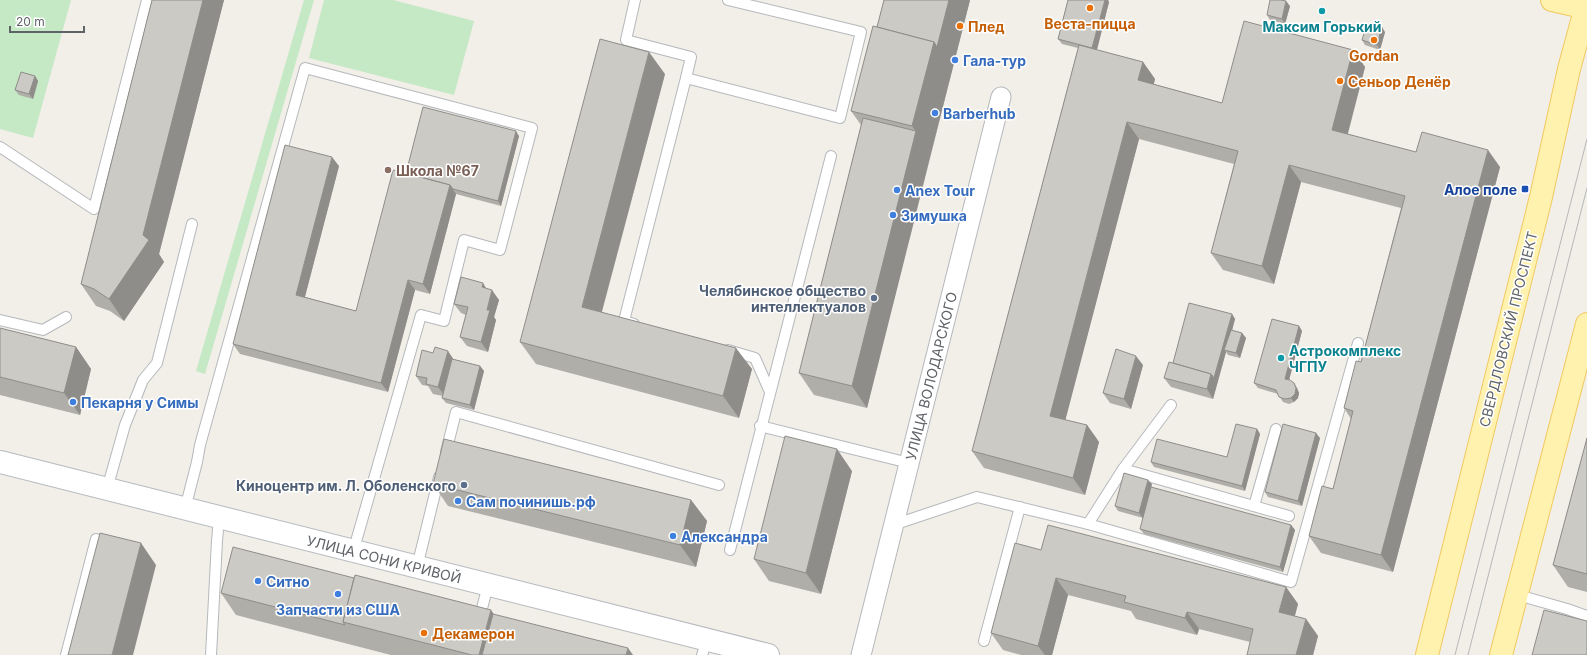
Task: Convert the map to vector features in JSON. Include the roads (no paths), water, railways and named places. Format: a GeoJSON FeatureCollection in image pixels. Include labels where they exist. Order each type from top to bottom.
{"type":"FeatureCollection","features":[{"type":"Feature","properties":{"kind":"main road"},"geometry":{"type":"LineString","coordinates":[[1552,0],[1587,6]]}},
{"type":"Feature","properties":{"kind":"main road","name":"СВЕРДЛОВСКИЙ ПРОСПЕКТ"},"geometry":{"type":"LineString","coordinates":[[1427,655],[1541,197],[1569,69],[1587,6]]}},
{"type":"Feature","properties":{"kind":"main road"},"geometry":{"type":"LineString","coordinates":[[1501,655],[1518,595],[1587,324]]}},
{"type":"Feature","properties":{"kind":"street","name":"УЛИЦА ВОЛОДАРСКОГО"},"geometry":{"type":"LineString","coordinates":[[861,655],[1001,97]]}},
{"type":"Feature","properties":{"kind":"street","name":"УЛИЦА СОНИ КРИВОЙ"},"geometry":{"type":"LineString","coordinates":[[0,462],[488,585],[704,647],[768,655]]}},
{"type":"Feature","properties":{"kind":"lane"},"geometry":{"type":"LineString","coordinates":[[0,147],[94,209],[147,0]]}},
{"type":"Feature","properties":{"kind":"lane"},"geometry":{"type":"LineString","coordinates":[[635,0],[626,40],[691,57],[624,322],[647,328]]}},
{"type":"Feature","properties":{"kind":"lane"},"geometry":{"type":"LineString","coordinates":[[686,78],[840,118],[861,32],[728,0]]}},
{"type":"Feature","properties":{"kind":"lane"},"geometry":{"type":"LineString","coordinates":[[185,509],[198,462],[200,445],[305,68],[532,128],[500,250],[464,240],[444,321],[421,315],[353,552]]}},
{"type":"Feature","properties":{"kind":"lane"},"geometry":{"type":"LineString","coordinates":[[730,550],[760,426],[831,156]]}},
{"type":"Feature","properties":{"kind":"lane"},"geometry":{"type":"LineString","coordinates":[[107,489],[125,425],[143,380],[157,363],[192,224]]}},
{"type":"Feature","properties":{"kind":"lane"},"geometry":{"type":"LineString","coordinates":[[0,320],[43,330],[66,317]]}},
{"type":"Feature","properties":{"kind":"lane"},"geometry":{"type":"LineString","coordinates":[[893,525],[977,497],[1088,524],[1291,582],[1358,343]]}},
{"type":"Feature","properties":{"kind":"lane"},"geometry":{"type":"LineString","coordinates":[[716,347],[755,358],[770,392]]}},
{"type":"Feature","properties":{"kind":"lane"},"geometry":{"type":"LineString","coordinates":[[1088,524],[1123,470],[1171,405]]}},
{"type":"Feature","properties":{"kind":"lane"},"geometry":{"type":"LineString","coordinates":[[417,567],[456,412],[719,485]]}},
{"type":"Feature","properties":{"kind":"lane"},"geometry":{"type":"LineString","coordinates":[[760,426],[909,463]]}},
{"type":"Feature","properties":{"kind":"lane"},"geometry":{"type":"LineString","coordinates":[[1254,506],[1276,429]]}},
{"type":"Feature","properties":{"kind":"lane"},"geometry":{"type":"LineString","coordinates":[[1123,470],[1289,516]]}},
{"type":"Feature","properties":{"kind":"lane"},"geometry":{"type":"LineString","coordinates":[[984,641],[1020,507]]}},
{"type":"Feature","properties":{"kind":"lane"},"geometry":{"type":"LineString","coordinates":[[212,655],[216,541],[219,517]]}},
{"type":"Feature","properties":{"kind":"lane"},"geometry":{"type":"LineString","coordinates":[[66,655],[96,539]]}},
{"type":"Feature","properties":{"kind":"lane"},"geometry":{"type":"LineString","coordinates":[[478,627],[488,585]]}},
{"type":"Feature","properties":{"kind":"lane"},"geometry":{"type":"LineString","coordinates":[[1518,595],[1587,616]]}},
{"type":"Feature","properties":{"kind":"tram line"},"geometry":{"type":"LineString","coordinates":[[1455,655],[1587,139]]}},
{"type":"Feature","properties":{"kind":"tram line"},"geometry":{"type":"LineString","coordinates":[[1468,655],[1587,188]]}},
{"type":"Feature","properties":{"kind":"place","name":"Веста-пицца"},"geometry":{"type":"Point","coordinates":[1090,8]}},
{"type":"Feature","properties":{"kind":"place","name":"Максим Горький"},"geometry":{"type":"Point","coordinates":[1322,11]}},
{"type":"Feature","properties":{"kind":"place","name":"Плед"},"geometry":{"type":"Point","coordinates":[960,26]}},
{"type":"Feature","properties":{"kind":"place","name":"Gordan"},"geometry":{"type":"Point","coordinates":[1374,40]}},
{"type":"Feature","properties":{"kind":"place","name":"Гала-тур"},"geometry":{"type":"Point","coordinates":[955,60]}},
{"type":"Feature","properties":{"kind":"place","name":"Сеньор Денёр"},"geometry":{"type":"Point","coordinates":[1340,81]}},
{"type":"Feature","properties":{"kind":"place","name":"Barberhub"},"geometry":{"type":"Point","coordinates":[935,113]}},
{"type":"Feature","properties":{"kind":"place","name":"Школа №67"},"geometry":{"type":"Point","coordinates":[388,170]}},
{"type":"Feature","properties":{"kind":"place","name":"Алое поле"},"geometry":{"type":"Point","coordinates":[1525,189]}},
{"type":"Feature","properties":{"kind":"place","name":"Anex Tour"},"geometry":{"type":"Point","coordinates":[897,190]}},
{"type":"Feature","properties":{"kind":"place","name":"Зимушка"},"geometry":{"type":"Point","coordinates":[893,215]}},
{"type":"Feature","properties":{"kind":"place","name":"Челябинское общество интеллектуалов"},"geometry":{"type":"Point","coordinates":[874,298]}},
{"type":"Feature","properties":{"kind":"place","name":"Астрокомплекс ЧГПУ"},"geometry":{"type":"Point","coordinates":[1281,358]}},
{"type":"Feature","properties":{"kind":"place","name":"Пекарня у Симы"},"geometry":{"type":"Point","coordinates":[73,402]}},
{"type":"Feature","properties":{"kind":"place","name":"Киноцентр им. Л. Оболенского"},"geometry":{"type":"Point","coordinates":[464,485]}},
{"type":"Feature","properties":{"kind":"place","name":"Сам починишь.рф"},"geometry":{"type":"Point","coordinates":[458,501]}},
{"type":"Feature","properties":{"kind":"place","name":"Александра"},"geometry":{"type":"Point","coordinates":[673,536]}},
{"type":"Feature","properties":{"kind":"place","name":"Ситно"},"geometry":{"type":"Point","coordinates":[258,581]}},
{"type":"Feature","properties":{"kind":"place","name":"Запчасти из США"},"geometry":{"type":"Point","coordinates":[338,594]}},
{"type":"Feature","properties":{"kind":"place","name":"Декамерон"},"geometry":{"type":"Point","coordinates":[424,633]}}]}
